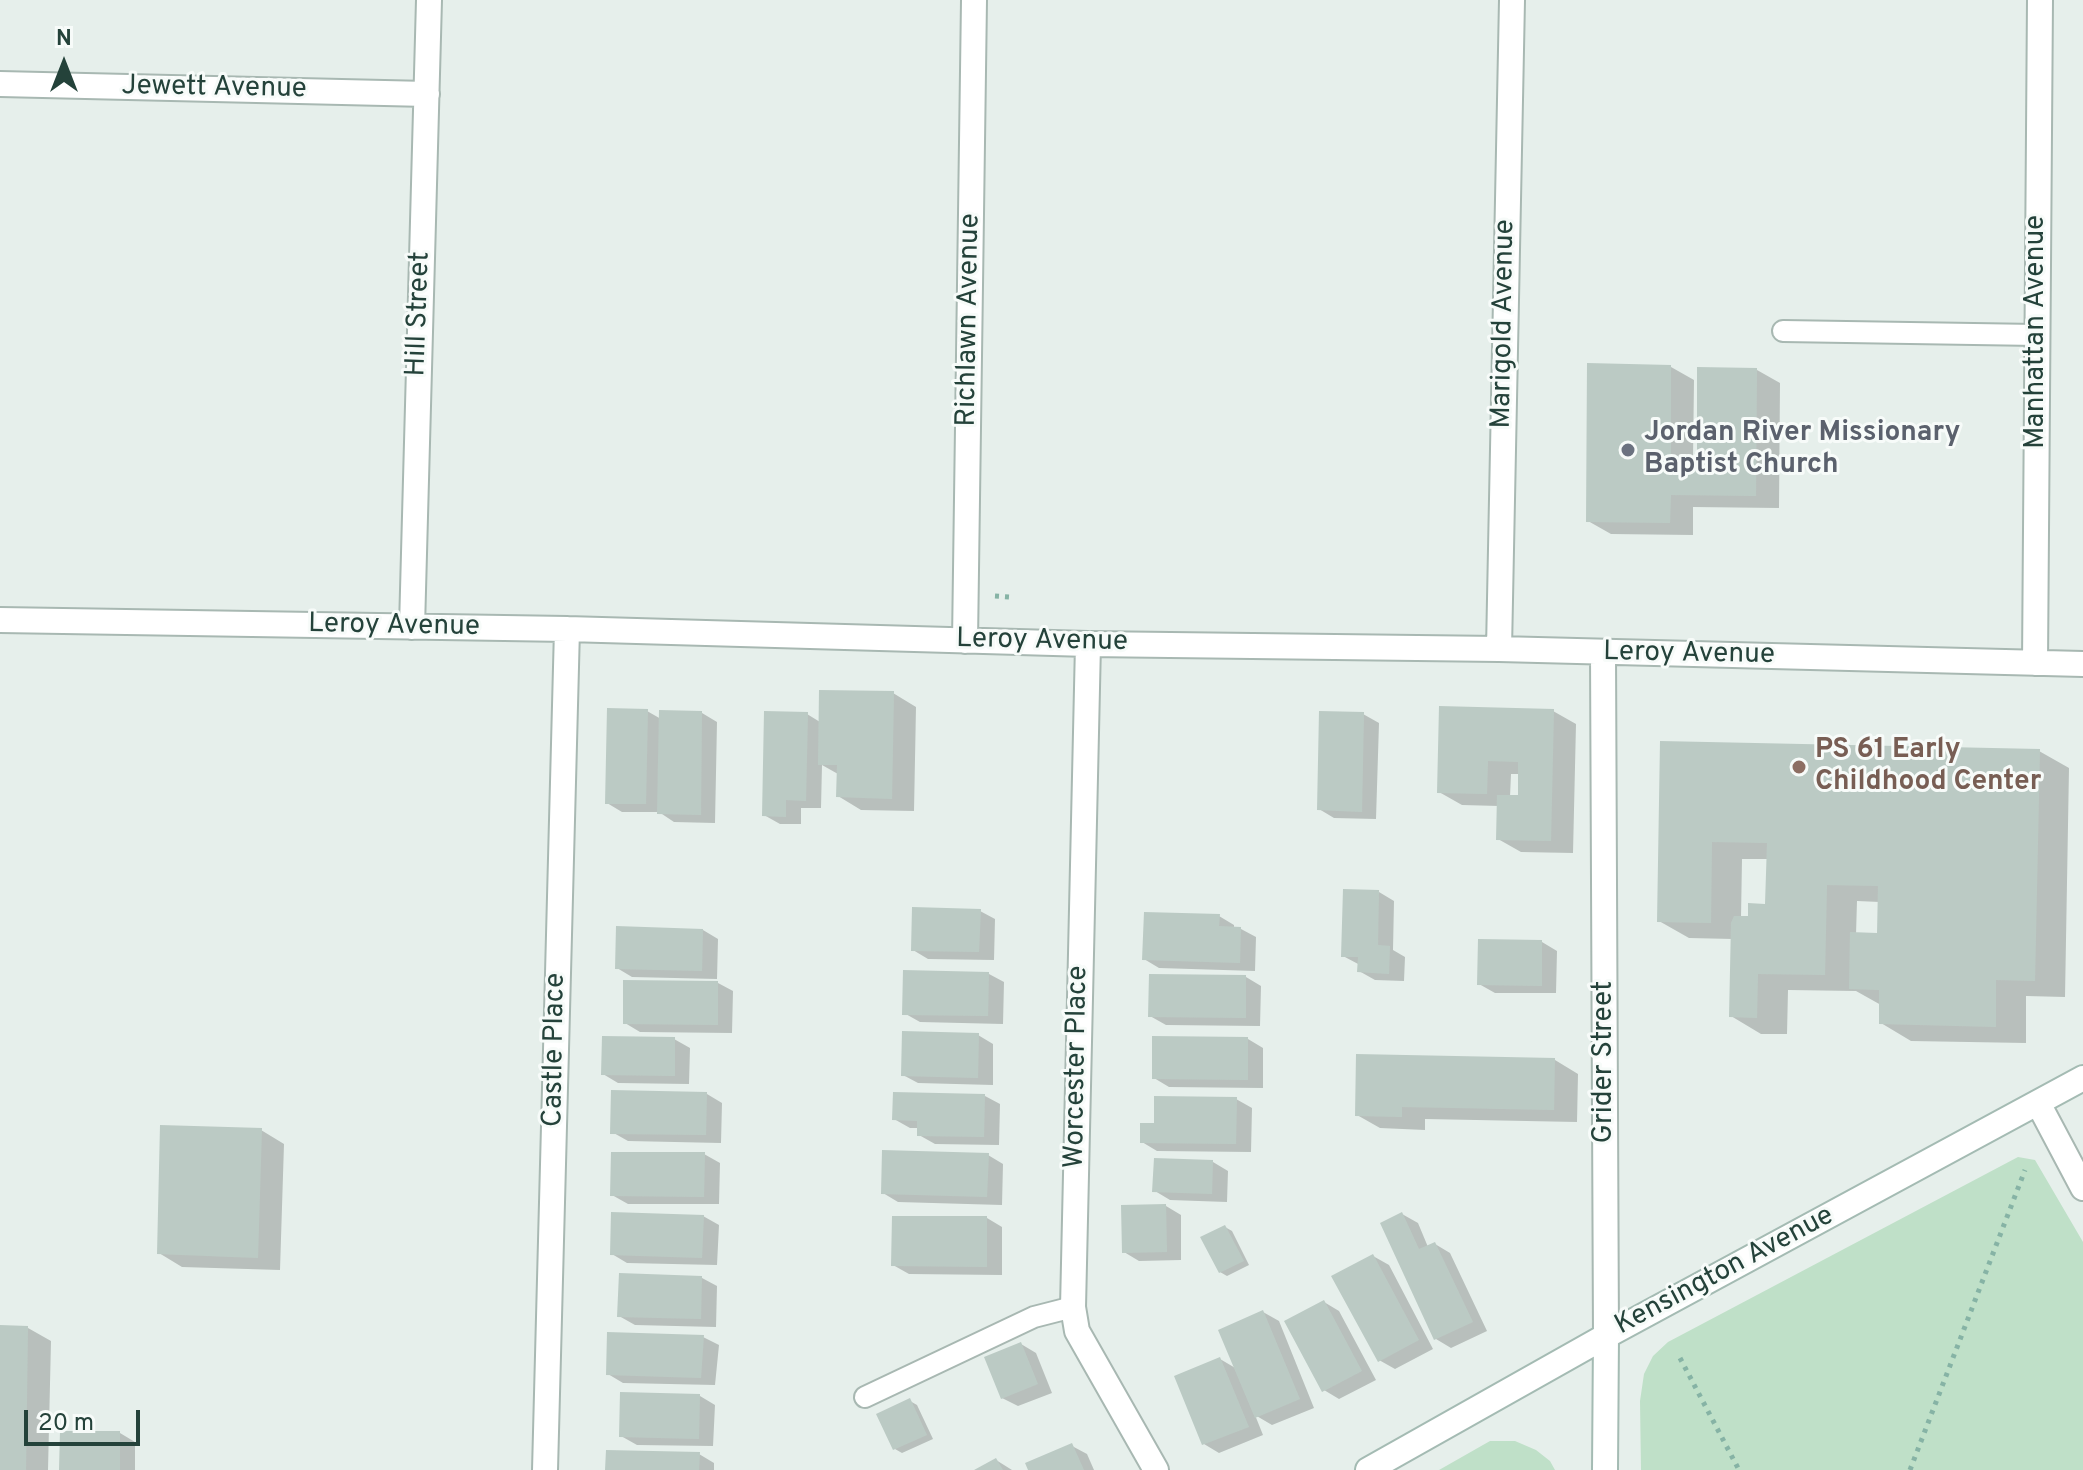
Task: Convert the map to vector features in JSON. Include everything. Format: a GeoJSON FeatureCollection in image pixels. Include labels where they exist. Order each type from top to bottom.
{"type":"FeatureCollection","features":[{"type":"Feature","properties":{"kind":"street","name":"Hill Street"},"geometry":{"type":"LineString","coordinates":[[412,627],[429,0]]}},
{"type":"Feature","properties":{"kind":"street","name":"Richlawn Avenue"},"geometry":{"type":"LineString","coordinates":[[965,641],[974,0]]}},
{"type":"Feature","properties":{"kind":"street","name":"Marigold Avenue"},"geometry":{"type":"LineString","coordinates":[[1499,649],[1512,0]]}},
{"type":"Feature","properties":{"kind":"street","name":"Manhattan Avenue"},"geometry":{"type":"LineString","coordinates":[[2035,663],[2040,0]]}},
{"type":"Feature","properties":{"kind":"street","name":"Jewett Avenue"},"geometry":{"type":"LineString","coordinates":[[0,84],[427,94]]}},
{"type":"Feature","properties":{"kind":"street","name":"Leroy Avenue"},"geometry":{"type":"LineString","coordinates":[[0,620],[567,629],[1088,644],[1499,649],[2083,664]]}},
{"type":"Feature","properties":{"kind":"street","name":"Castle Place"},"geometry":{"type":"LineString","coordinates":[[545,1470],[567,629]]}},
{"type":"Feature","properties":{"kind":"street","name":"Worcester Place"},"geometry":{"type":"LineString","coordinates":[[1088,644],[1073,1307],[1077,1331],[1156,1470]]}},
{"type":"Feature","properties":{"kind":"street","name":"Grider Street"},"geometry":{"type":"LineString","coordinates":[[1603,653],[1605,1470]]}},
{"type":"Feature","properties":{"kind":"street","name":"Kensington Avenue"},"geometry":{"type":"LineString","coordinates":[[1368,1470],[1606,1336],[2083,1078]]}},
{"type":"Feature","properties":{"kind":"street"},"geometry":{"type":"LineString","coordinates":[[2038,1103],[2083,1188]]}},
{"type":"Feature","properties":{"kind":"lane"},"geometry":{"type":"LineString","coordinates":[[1783,331],[2037,335]]}},
{"type":"Feature","properties":{"kind":"lane"},"geometry":{"type":"LineString","coordinates":[[865,1397],[1034,1317],[1073,1307]]}},
{"type":"Feature","properties":{"kind":"path"},"geometry":{"type":"LineString","coordinates":[[1910,1470],[2025,1170]]}},
{"type":"Feature","properties":{"kind":"path"},"geometry":{"type":"LineString","coordinates":[[1680,1358],[1739,1470]]}},
{"type":"Feature","properties":{"kind":"green space"},"geometry":{"type":"Polygon","coordinates":[[[2018,1157],[2035,1160],[2083,1242],[2083,1470],[1641,1470],[1640,1401],[1644,1374],[1653,1356],[1668,1342],[2018,1157]]]}},
{"type":"Feature","properties":{"kind":"green space"},"geometry":{"type":"Polygon","coordinates":[[[1490,1441],[1515,1441],[1536,1450],[1550,1461],[1555,1470],[1439,1470],[1490,1441]]]}},
{"type":"Feature","properties":{"kind":"building"},"geometry":{"type":"Polygon","coordinates":[[[1587,363],[1671,365],[1671,457],[1697,457],[1697,367],[1757,368],[1756,496],[1671,495],[1670,523],[1586,522],[1587,363]]]}},
{"type":"Feature","properties":{"kind":"building"},"geometry":{"type":"Polygon","coordinates":[[[819,690],[894,691],[892,799],[836,797],[837,765],[818,765],[819,690]]]}},
{"type":"Feature","properties":{"kind":"building"},"geometry":{"type":"Polygon","coordinates":[[[1439,706],[1554,709],[1551,841],[1496,840],[1497,795],[1518,795],[1518,762],[1488,761],[1487,794],[1437,793],[1439,706]]]}},
{"type":"Feature","properties":{"kind":"building"},"geometry":{"type":"Polygon","coordinates":[[[607,708],[648,709],[646,804],[605,804],[607,708]]]}},
{"type":"Feature","properties":{"kind":"building"},"geometry":{"type":"Polygon","coordinates":[[[659,710],[702,711],[701,815],[657,814],[659,710]]]}},
{"type":"Feature","properties":{"kind":"building"},"geometry":{"type":"Polygon","coordinates":[[[764,711],[808,712],[806,801],[786,800],[786,817],[762,816],[764,711]]]}},
{"type":"Feature","properties":{"kind":"building"},"geometry":{"type":"Polygon","coordinates":[[[1319,711],[1364,712],[1362,812],[1317,810],[1319,711]]]}},
{"type":"Feature","properties":{"kind":"building"},"geometry":{"type":"Polygon","coordinates":[[[1660,741],[2040,749],[2035,981],[1996,980],[1996,1027],[1879,1024],[1879,990],[1849,989],[1850,932],[1877,933],[1878,886],[1827,885],[1825,975],[1758,974],[1757,1018],[1729,1017],[1731,923],[1734,916],[1748,916],[1748,903],[1765,904],[1767,843],[1712,842],[1711,923],[1657,922],[1660,741]]]}},
{"type":"Feature","properties":{"kind":"building"},"geometry":{"type":"Polygon","coordinates":[[[1343,889],[1379,890],[1378,945],[1390,946],[1389,974],[1357,972],[1358,957],[1341,957],[1343,889]]]}},
{"type":"Feature","properties":{"kind":"building"},"geometry":{"type":"Polygon","coordinates":[[[912,907],[981,909],[979,952],[911,951],[912,907]]]}},
{"type":"Feature","properties":{"kind":"building"},"geometry":{"type":"Polygon","coordinates":[[[1144,912],[1220,914],[1219,926],[1241,927],[1240,963],[1142,960],[1144,912]]]}},
{"type":"Feature","properties":{"kind":"building"},"geometry":{"type":"Polygon","coordinates":[[[616,926],[703,929],[702,971],[615,969],[616,926]]]}},
{"type":"Feature","properties":{"kind":"building"},"geometry":{"type":"Polygon","coordinates":[[[1478,939],[1542,940],[1542,986],[1477,985],[1478,939]]]}},
{"type":"Feature","properties":{"kind":"building"},"geometry":{"type":"Polygon","coordinates":[[[903,970],[989,972],[988,1016],[902,1015],[903,970]]]}},
{"type":"Feature","properties":{"kind":"building"},"geometry":{"type":"Polygon","coordinates":[[[1149,974],[1246,975],[1246,1018],[1148,1017],[1149,974]]]}},
{"type":"Feature","properties":{"kind":"building"},"geometry":{"type":"Polygon","coordinates":[[[623,980],[718,981],[718,1025],[623,1024],[623,980]]]}},
{"type":"Feature","properties":{"kind":"building"},"geometry":{"type":"Polygon","coordinates":[[[902,1031],[979,1033],[978,1078],[901,1076],[902,1031]]]}},
{"type":"Feature","properties":{"kind":"building"},"geometry":{"type":"Polygon","coordinates":[[[602,1036],[675,1037],[675,1076],[601,1075],[602,1036]]]}},
{"type":"Feature","properties":{"kind":"building"},"geometry":{"type":"Polygon","coordinates":[[[1152,1036],[1248,1037],[1248,1080],[1152,1079],[1152,1036]]]}},
{"type":"Feature","properties":{"kind":"building"},"geometry":{"type":"Polygon","coordinates":[[[1356,1054],[1555,1058],[1554,1110],[1402,1107],[1402,1117],[1355,1116],[1356,1054]]]}},
{"type":"Feature","properties":{"kind":"building"},"geometry":{"type":"Polygon","coordinates":[[[611,1090],[707,1092],[706,1135],[610,1134],[611,1090]]]}},
{"type":"Feature","properties":{"kind":"building"},"geometry":{"type":"Polygon","coordinates":[[[893,1092],[985,1094],[984,1137],[917,1136],[917,1121],[892,1120],[893,1092]]]}},
{"type":"Feature","properties":{"kind":"building"},"geometry":{"type":"Polygon","coordinates":[[[1154,1096],[1237,1097],[1236,1144],[1140,1143],[1140,1123],[1154,1123],[1154,1096]]]}},
{"type":"Feature","properties":{"kind":"building"},"geometry":{"type":"Polygon","coordinates":[[[160,1125],[262,1128],[258,1258],[157,1254],[160,1125]]]}},
{"type":"Feature","properties":{"kind":"building"},"geometry":{"type":"Polygon","coordinates":[[[882,1150],[989,1153],[987,1197],[881,1194],[882,1150]]]}},
{"type":"Feature","properties":{"kind":"building"},"geometry":{"type":"Polygon","coordinates":[[[611,1152],[705,1152],[704,1197],[610,1196],[611,1152]]]}},
{"type":"Feature","properties":{"kind":"building"},"geometry":{"type":"Polygon","coordinates":[[[1154,1158],[1213,1160],[1212,1194],[1152,1192],[1154,1158]]]}},
{"type":"Feature","properties":{"kind":"building"},"geometry":{"type":"Polygon","coordinates":[[[1166,1204],[1167,1252],[1122,1253],[1121,1205],[1166,1204]]]}},
{"type":"Feature","properties":{"kind":"building"},"geometry":{"type":"Polygon","coordinates":[[[611,1212],[704,1215],[702,1258],[610,1255],[611,1212]]]}},
{"type":"Feature","properties":{"kind":"building"},"geometry":{"type":"Polygon","coordinates":[[[1402,1212],[1419,1249],[1435,1242],[1473,1322],[1434,1340],[1380,1223],[1402,1212]]]}},
{"type":"Feature","properties":{"kind":"building"},"geometry":{"type":"Polygon","coordinates":[[[892,1216],[987,1216],[987,1267],[891,1266],[892,1216]]]}},
{"type":"Feature","properties":{"kind":"building"},"geometry":{"type":"Polygon","coordinates":[[[1225,1225],[1244,1261],[1219,1273],[1200,1237],[1225,1225]]]}},
{"type":"Feature","properties":{"kind":"building"},"geometry":{"type":"Polygon","coordinates":[[[1373,1254],[1419,1340],[1378,1362],[1331,1276],[1373,1254]]]}},
{"type":"Feature","properties":{"kind":"building"},"geometry":{"type":"Polygon","coordinates":[[[619,1273],[702,1276],[701,1319],[617,1317],[619,1273]]]}},
{"type":"Feature","properties":{"kind":"building"},"geometry":{"type":"Polygon","coordinates":[[[1324,1300],[1362,1371],[1322,1392],[1284,1321],[1324,1300]]]}},
{"type":"Feature","properties":{"kind":"building"},"geometry":{"type":"Polygon","coordinates":[[[1263,1310],[1300,1399],[1255,1418],[1218,1330],[1263,1310]]]}},
{"type":"Feature","properties":{"kind":"building"},"geometry":{"type":"Polygon","coordinates":[[[0,1325],[28,1326],[26,1470],[0,1470],[0,1325]]]}},
{"type":"Feature","properties":{"kind":"building"},"geometry":{"type":"Polygon","coordinates":[[[607,1332],[704,1335],[701,1378],[606,1375],[607,1332]]]}},
{"type":"Feature","properties":{"kind":"building"},"geometry":{"type":"Polygon","coordinates":[[[1021,1342],[1038,1384],[1001,1399],[984,1357],[1021,1342]]]}},
{"type":"Feature","properties":{"kind":"building"},"geometry":{"type":"Polygon","coordinates":[[[1220,1357],[1249,1427],[1202,1445],[1174,1376],[1220,1357]]]}},
{"type":"Feature","properties":{"kind":"building"},"geometry":{"type":"Polygon","coordinates":[[[620,1392],[700,1394],[699,1439],[619,1437],[620,1392]]]}},
{"type":"Feature","properties":{"kind":"building"},"geometry":{"type":"Polygon","coordinates":[[[910,1398],[927,1435],[893,1450],[876,1414],[910,1398]]]}},
{"type":"Feature","properties":{"kind":"building"},"geometry":{"type":"Polygon","coordinates":[[[60,1431],[120,1431],[120,1470],[59,1470],[60,1431]]]}},
{"type":"Feature","properties":{"kind":"building"},"geometry":{"type":"Polygon","coordinates":[[[1072,1443],[1084,1470],[1028,1470],[1025,1463],[1072,1443]]]}},
{"type":"Feature","properties":{"kind":"building"},"geometry":{"type":"Polygon","coordinates":[[[606,1450],[700,1452],[699,1470],[605,1470],[606,1450]]]}},
{"type":"Feature","properties":{"kind":"building"},"geometry":{"type":"Polygon","coordinates":[[[996,1458],[1003,1470],[974,1470],[996,1458]]]}},
{"type":"Feature","properties":{"kind":"place","name":"Jordan River Missionary Baptist Church"},"geometry":{"type":"Point","coordinates":[1628,450]}},
{"type":"Feature","properties":{"kind":"place","name":"PS 61 Early Childhood Center"},"geometry":{"type":"Point","coordinates":[1799,767]}}]}
